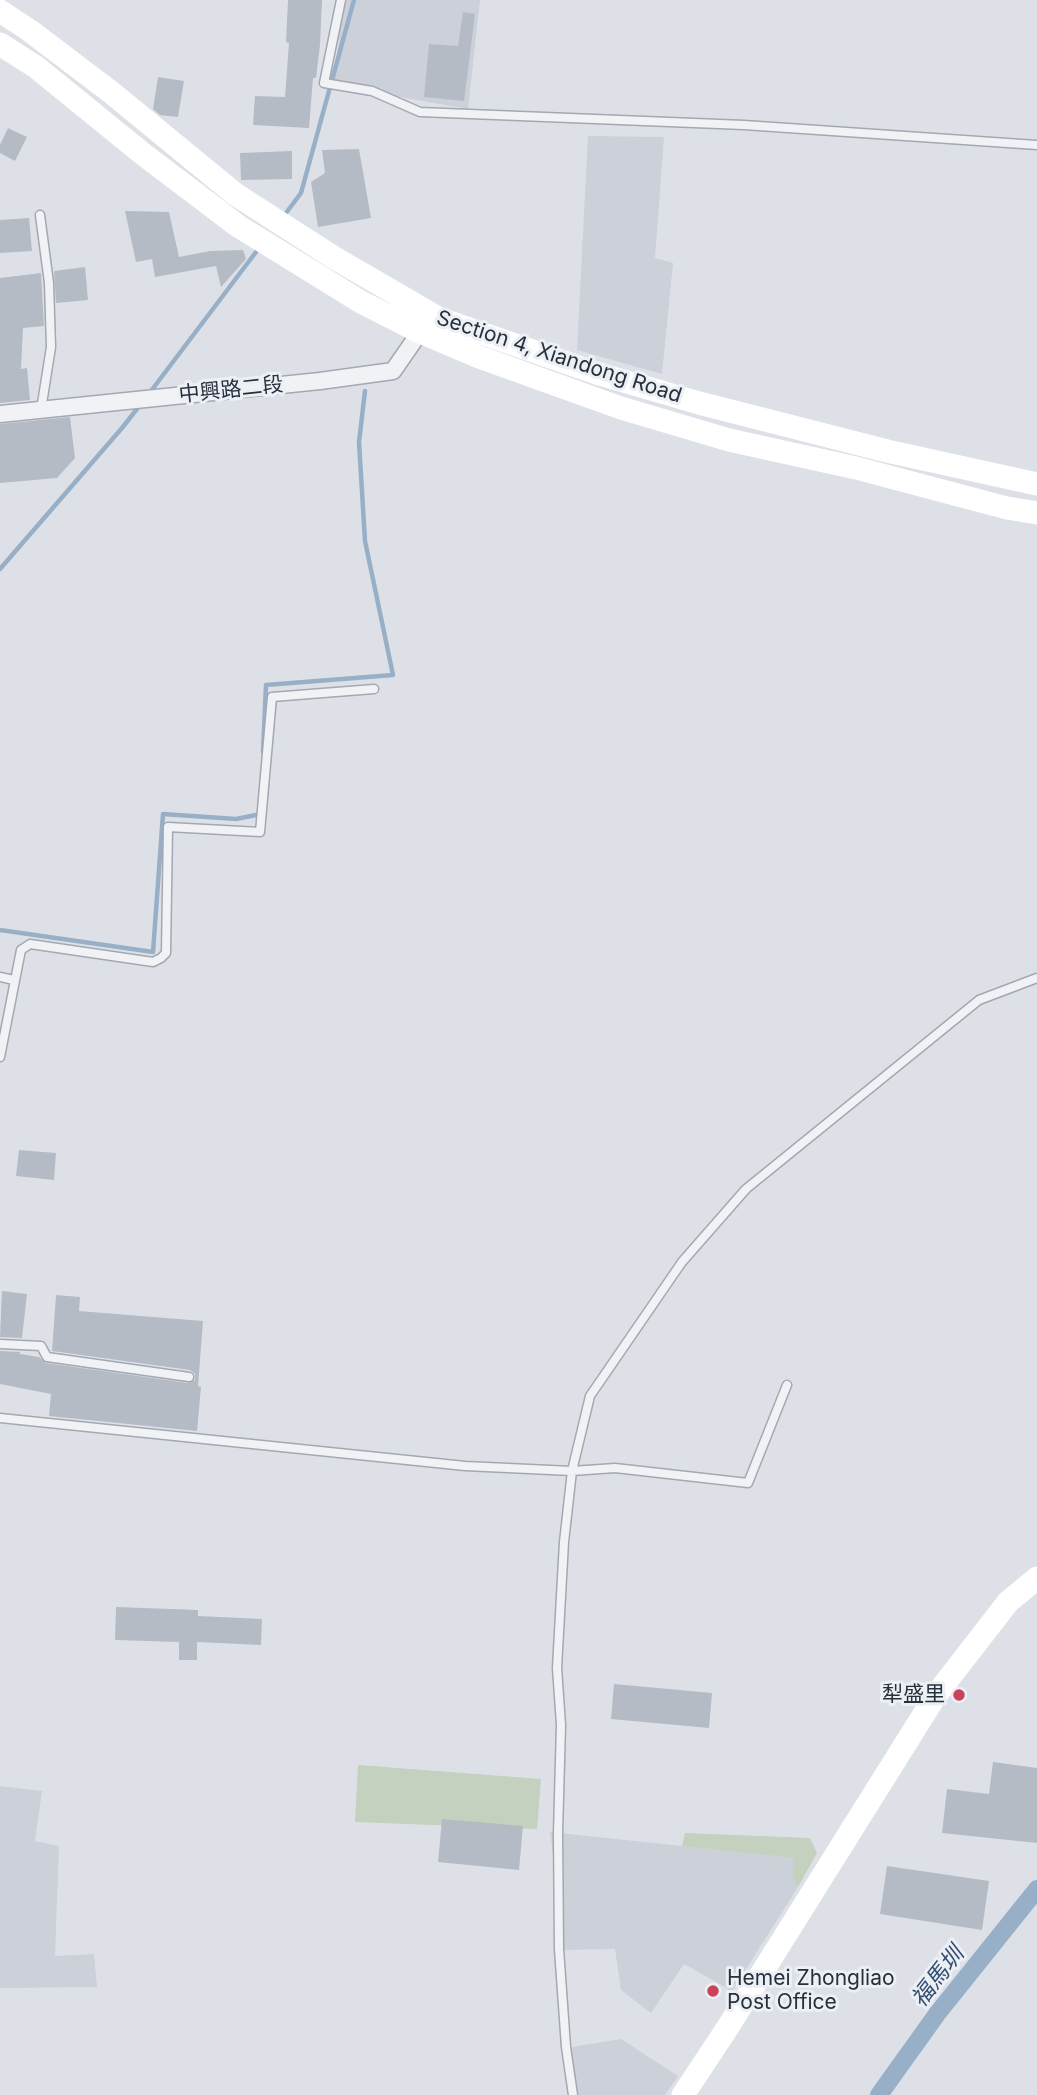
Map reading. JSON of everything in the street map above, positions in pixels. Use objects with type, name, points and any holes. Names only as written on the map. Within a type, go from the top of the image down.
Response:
[{"type":"main road","name":"Section 4, Xiandong Road","points":[[0,11],[112,93],[235,194],[421,322],[479,357],[621,408],[729,440],[1037,513]]},
{"type":"main road","name":"Section 4, Xiandong Road","points":[[0,44],[36,67],[143,154],[238,226],[361,302],[421,322],[491,338],[699,403],[887,451],[1037,484]]},
{"type":"main road","points":[[682,2095],[728,2027],[936,1695],[1008,1602],[1037,1578]]},
{"type":"street","name":"中興路二段","points":[[0,414],[393,371],[421,322]]},
{"type":"lane","points":[[341,0],[324,83],[372,91],[420,112],[744,125],[1037,145]]},
{"type":"lane","points":[[40,215],[49,283],[51,347],[41,410]]},
{"type":"lane","points":[[1007,508],[1037,520]]},
{"type":"lane","points":[[0,1056],[21,950],[30,944],[153,962],[162,958],[166,953],[168,827],[260,832],[272,697],[374,689]]},
{"type":"lane","points":[[0,977],[14,980]]},
{"type":"lane","points":[[573,2095],[566,2048],[559,1950],[561,1725],[557,1668],[564,1542],[572,1471],[590,1396],[682,1262],[746,1189],[979,1000],[1037,978]]},
{"type":"lane","points":[[0,1344],[41,1346],[47,1357],[189,1377]]},
{"type":"lane","points":[[0,1418],[465,1466],[572,1471],[615,1468],[748,1483],[787,1385]]},
{"type":"shaded area","points":[[343,0],[480,0],[468,109],[334,85]]},
{"type":"shaded area","points":[[588,136],[664,137],[655,258],[673,263],[662,374],[577,350]]},
{"type":"shaded area","points":[[0,1786],[42,1791],[35,1841],[59,1846],[55,1956],[94,1954],[97,1987],[0,1988]]},
{"type":"shaded area","points":[[550,1832],[795,1858],[793,1879],[798,1887],[732,1991],[684,1964],[651,2013],[621,1990],[615,1949],[559,1950]]},
{"type":"shaded area","points":[[621,2039],[678,2076],[665,2095],[572,2095],[565,2048]]},
{"type":"green space","points":[[358,1765],[541,1779],[537,1829],[355,1822]]},
{"type":"green space","points":[[685,1833],[810,1838],[817,1853],[798,1887],[793,1879],[794,1858],[682,1846]]},
{"type":"building","points":[[288,0],[322,0],[320,45],[316,78],[313,78],[309,128],[253,125],[255,96],[285,97],[289,43],[286,42]]},
{"type":"building","points":[[463,12],[475,14],[464,101],[424,97],[429,44],[458,46]]},
{"type":"building","points":[[158,77],[184,81],[178,117],[160,115],[153,109]]},
{"type":"building","points":[[8,128],[27,137],[15,161],[0,153],[0,145]]},
{"type":"building","points":[[359,149],[371,218],[318,227],[311,182],[325,173],[322,150]]},
{"type":"building","points":[[292,151],[292,179],[241,180],[240,153]]},
{"type":"building","points":[[125,211],[169,212],[179,257],[210,251],[243,250],[246,259],[221,287],[216,266],[155,277],[152,259],[136,262]]},
{"type":"building","points":[[29,218],[32,251],[0,253],[0,220]]},
{"type":"building","points":[[85,267],[88,300],[56,303],[54,271]]},
{"type":"building","points":[[41,273],[44,326],[23,328],[21,369],[27,368],[30,400],[0,403],[0,278]]},
{"type":"building","points":[[70,417],[75,458],[57,478],[0,483],[0,424]]},
{"type":"building","points":[[19,1150],[56,1153],[54,1180],[16,1176]]},
{"type":"building","points":[[2,1291],[27,1294],[22,1338],[0,1337]]},
{"type":"building","points":[[56,1295],[80,1297],[79,1311],[203,1321],[197,1431],[49,1416],[51,1394],[0,1384],[0,1351],[20,1352],[39,1357],[46,1363],[188,1383],[195,1380],[195,1374],[190,1370],[52,1351]]},
{"type":"building","points":[[116,1607],[198,1610],[198,1616],[262,1619],[261,1645],[197,1642],[197,1660],[179,1660],[179,1642],[115,1640]]},
{"type":"building","points":[[614,1684],[712,1693],[709,1728],[611,1719]]},
{"type":"building","points":[[993,1762],[1037,1768],[1037,1843],[942,1833],[947,1789],[989,1794]]},
{"type":"building","points":[[442,1819],[523,1826],[519,1870],[438,1862]]},
{"type":"building","points":[[887,1866],[989,1881],[982,1930],[880,1914]]},
{"type":"waterway","points":[[283,217],[301,193],[354,0]]},
{"type":"waterway","points":[[148,395],[259,248]]},
{"type":"waterway","points":[[263,752],[266,685],[393,675],[365,541],[359,442],[365,391]]},
{"type":"waterway","points":[[0,569],[140,405]]},
{"type":"waterway","points":[[0,930],[153,952],[163,814],[236,819],[261,814]]},
{"type":"waterway","name":"福馬圳","points":[[879,2095],[937,2014],[1037,1889]]},
{"type":"place","name":"犁盛里","points":[[959,1695]]},
{"type":"place","name":"Hemei Zhongliao Post Office","points":[[713,1991]]}]
